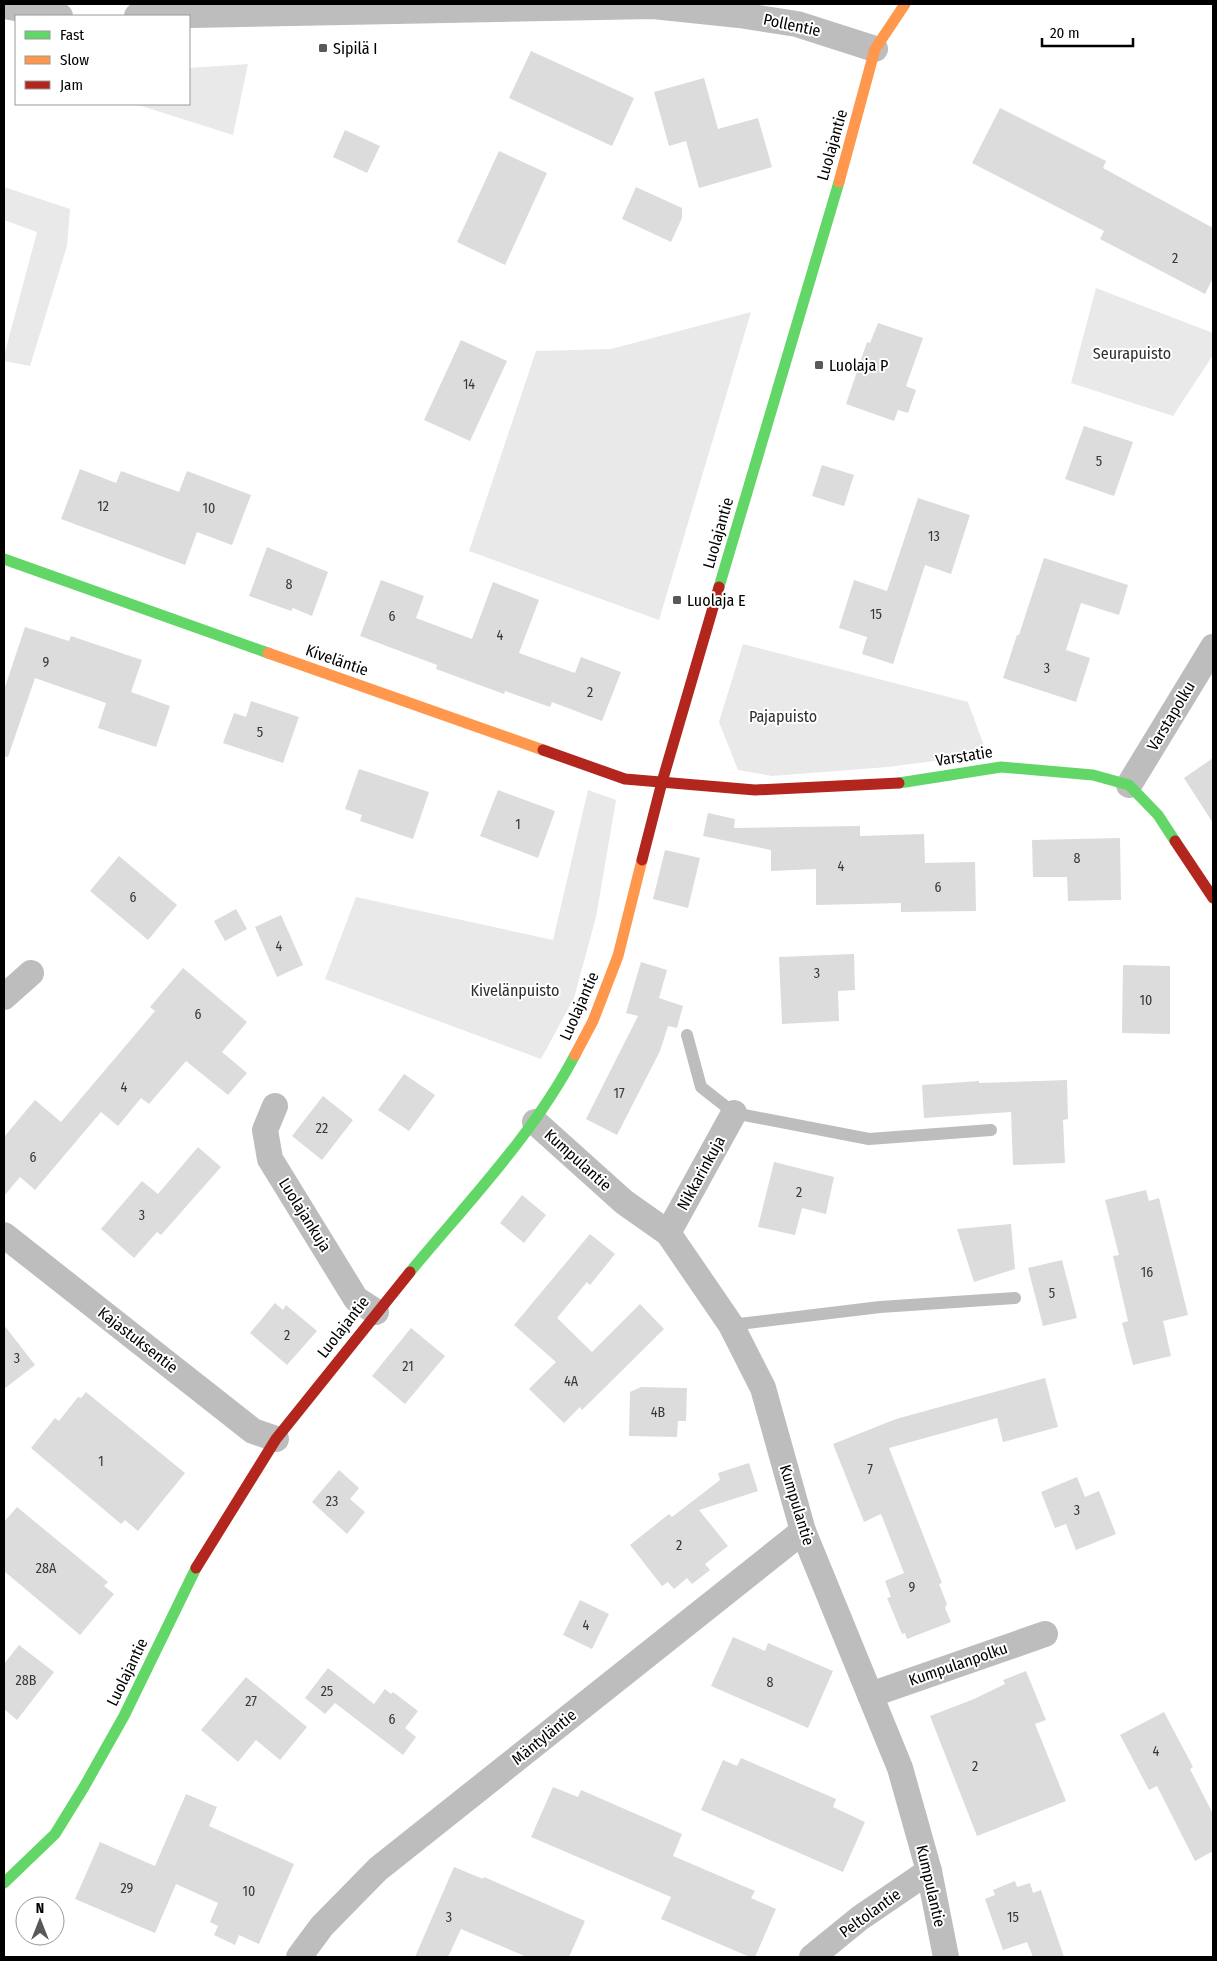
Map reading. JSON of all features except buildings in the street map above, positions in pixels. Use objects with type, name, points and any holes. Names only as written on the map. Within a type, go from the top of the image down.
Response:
[{"type":"main road","name":"Luolajantie","points":[[4,1883],[55,1834],[84,1787],[124,1716],[196,1569],[276,1439],[376,1312],[535,1122],[563,1078],[593,1021],[618,956],[662,782],[855,126],[875,48],[905,4]]},
{"type":"main road","name":"Kiveläntie","points":[[4,560],[625,779],[662,782]]},
{"type":"main road","name":"Varstatie","points":[[662,782],[755,790],[891,784],[1001,767],[1093,775],[1129,785]]},
{"type":"main road","points":[[1129,785],[1158,815],[1213,898]]},
{"type":"street","points":[[4,6],[54,15]]},
{"type":"street","name":"Pollentie","points":[[174,15],[512,6],[653,6],[739,14],[797,24],[825,31],[875,48]]},
{"type":"street","name":"Varstapolku","points":[[1129,785],[1213,647]]},
{"type":"street","points":[[4,997],[31,973]]},
{"type":"street","name":"Luolajankuja","points":[[275,1106],[265,1130],[270,1159],[356,1299],[376,1312]]},
{"type":"street","name":"Nikkarinkuja","points":[[668,1233],[734,1113]]},
{"type":"street","name":"Kumpulantie","points":[[535,1122],[624,1202],[668,1233],[731,1325],[763,1388],[803,1531],[900,1768],[929,1871],[946,1957]]},
{"type":"street","name":"Kajastuksentie","points":[[4,1235],[254,1431],[276,1439]]},
{"type":"street","name":"Mäntyläntie","points":[[299,1957],[322,1926],[378,1869],[803,1531]]},
{"type":"street","name":"Kumpulanpolku","points":[[870,1695],[1045,1634]]},
{"type":"street","name":"Peltolantie","points":[[812,1957],[860,1918],[929,1871]]},
{"type":"lane","points":[[688,1035],[701,1087],[734,1113],[869,1138],[991,1130]]},
{"type":"lane","points":[[731,1325],[880,1308],[1015,1298]]},
{"type":"green space","points":[[248,64],[233,135],[138,105],[190,105],[190,68]]},
{"type":"green space","points":[[4,187],[70,209],[67,246],[30,366],[4,361],[4,356],[37,232],[4,220]]},
{"type":"green space","name":"Seurapuisto","points":[[1096,288],[1213,333],[1213,355],[1173,416],[1071,383]]},
{"type":"green space","points":[[751,312],[659,620],[469,551],[536,351],[611,349]]},
{"type":"green space","name":"Pajapuisto","points":[[743,644],[968,702],[987,754],[888,767],[772,776],[738,770],[719,722]]},
{"type":"green space","name":"Kivelänpuisto","points":[[588,790],[616,800],[596,917],[574,998],[541,1059],[325,979],[356,897],[553,940]]},
{"type":"traffic: fast","points":[[719,587],[839,182]]},
{"type":"traffic: fast","points":[[4,559],[268,653]]},
{"type":"traffic: fast","points":[[899,783],[1001,767],[1093,775],[1129,785],[1158,815],[1175,841]]},
{"type":"traffic: fast","points":[[410,1272],[477,1194],[520,1140],[540,1113],[575,1055]]},
{"type":"traffic: fast","points":[[4,1883],[55,1834],[84,1787],[124,1716],[196,1568]]},
{"type":"traffic: slow","points":[[839,182],[875,49],[905,4]]},
{"type":"traffic: slow","points":[[268,653],[543,750]]},
{"type":"traffic: slow","points":[[575,1055],[593,1021],[618,956],[642,860]]},
{"type":"traffic: jam","points":[[642,860],[662,782],[719,587]]},
{"type":"traffic: jam","points":[[543,750],[625,779],[755,790],[899,783]]},
{"type":"traffic: jam","points":[[1175,841],[1213,898]]},
{"type":"traffic: jam","points":[[196,1568],[276,1439],[410,1272]]},
{"type":"place","name":"Sipilä I","points":[[323,48]]},
{"type":"place","name":"Luolaja P","points":[[819,365]]},
{"type":"place","name":"Luolaja E","points":[[677,600]]}]
